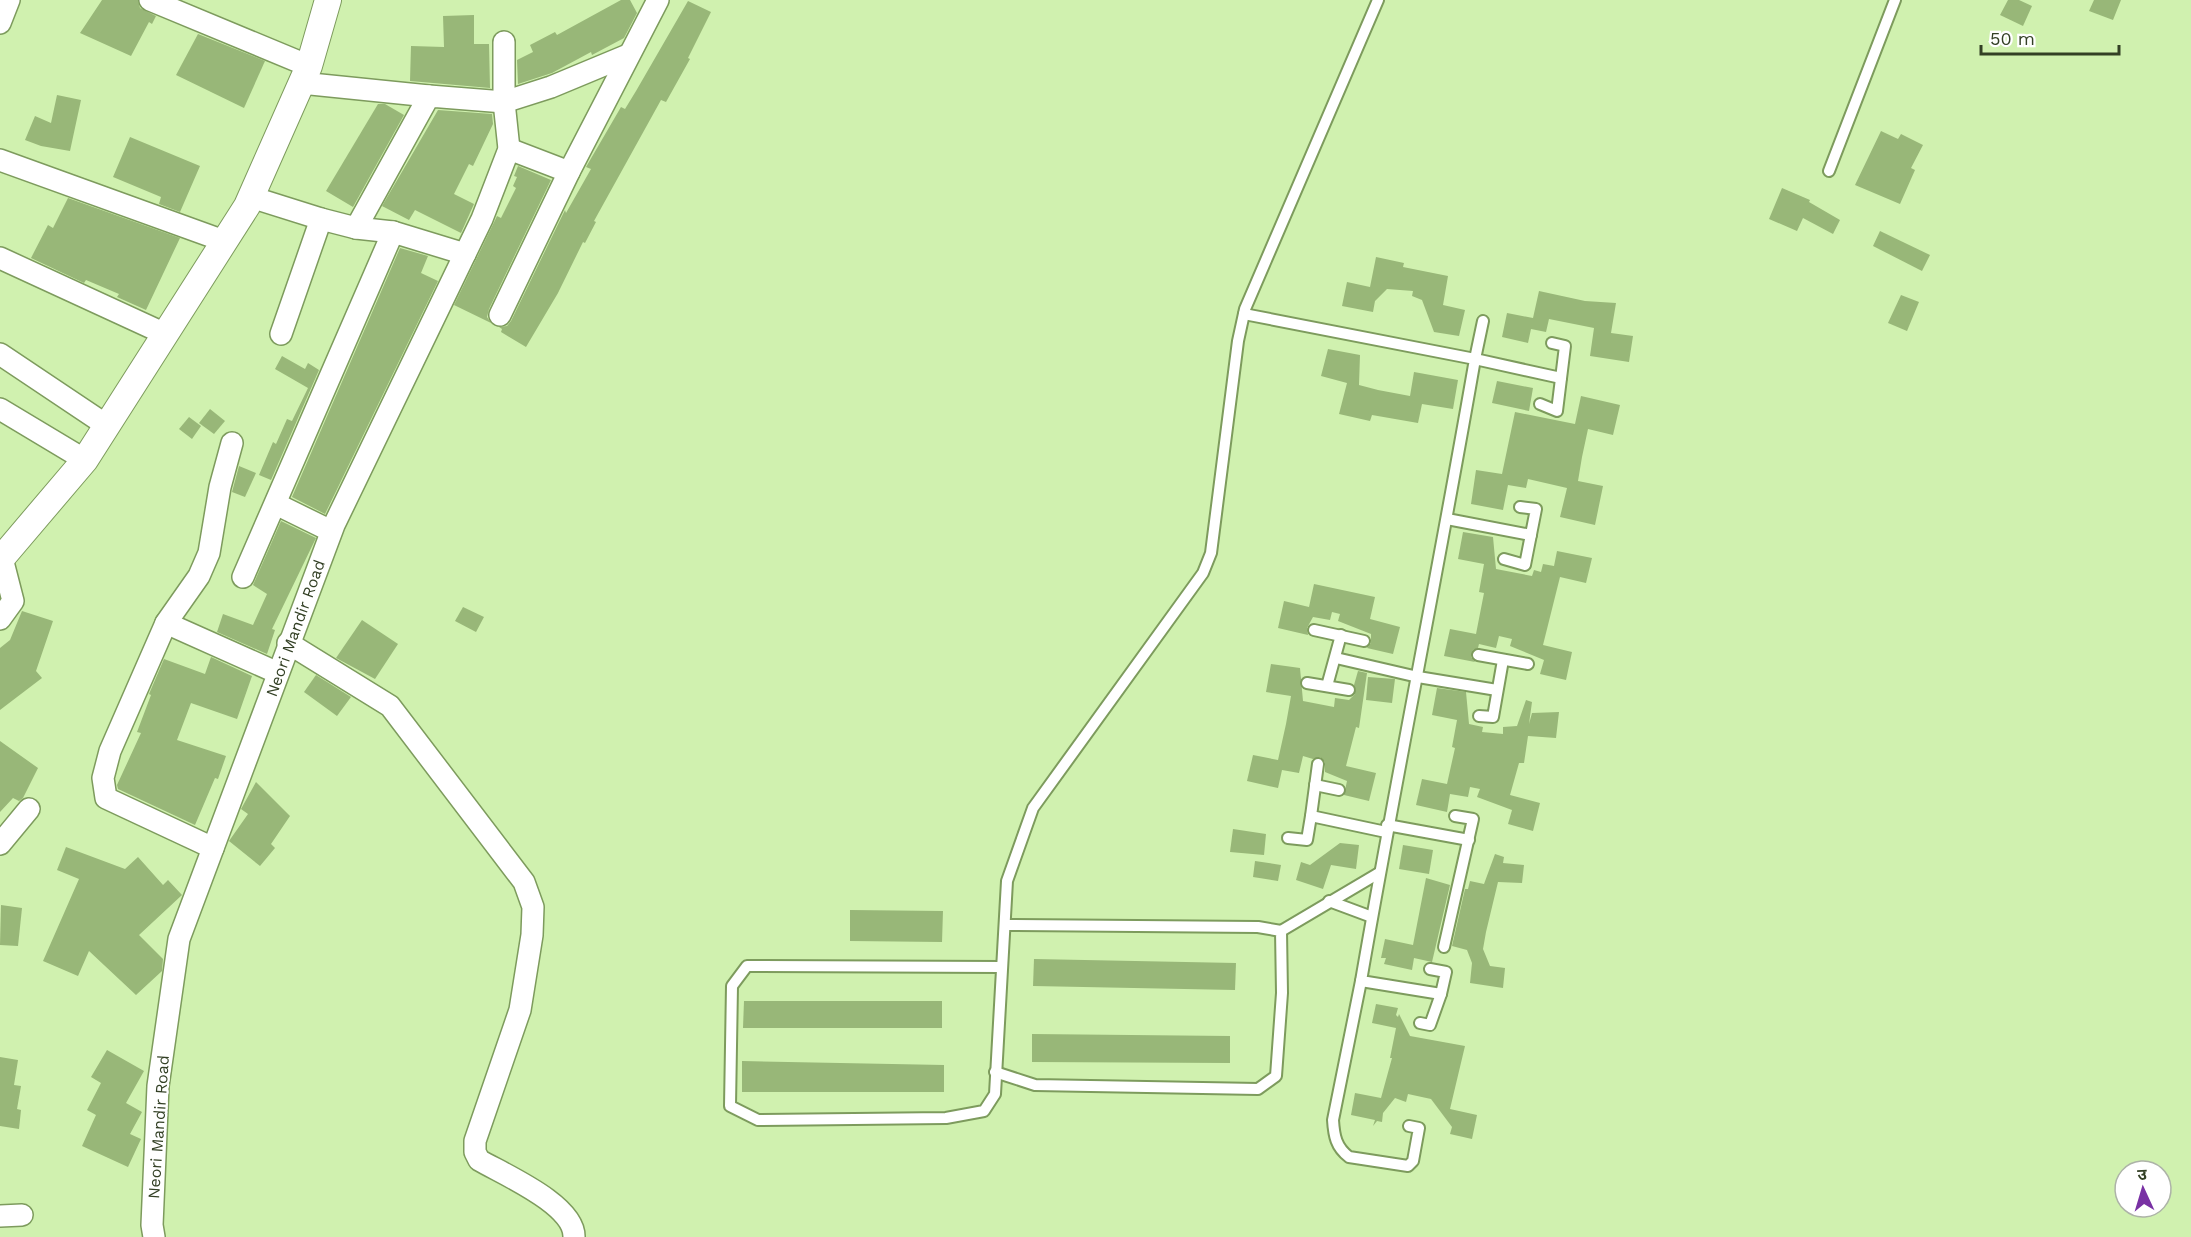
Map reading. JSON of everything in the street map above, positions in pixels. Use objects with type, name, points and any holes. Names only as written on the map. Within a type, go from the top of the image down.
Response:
[{"type":"street","points":[[0,23],[9,0]]},
{"type":"street","points":[[150,0],[305,75],[429,96],[504,102],[551,87],[628,55]]},
{"type":"street","points":[[0,619],[13,601],[3,551],[85,460],[163,333],[251,197],[305,75],[328,0]]},
{"type":"street","points":[[500,315],[569,172],[658,0]]},
{"type":"street","points":[[504,42],[504,102],[509,149],[569,172]]},
{"type":"street","points":[[356,228],[429,96]]},
{"type":"street","name":"Neori Mandir Road","points":[[154,1237],[152,1225],[158,1086],[179,939],[331,531],[482,219],[509,149]]},
{"type":"street","points":[[0,160],[224,241]]},
{"type":"street","points":[[251,197],[321,219],[356,228],[393,232],[465,254]]},
{"type":"street","points":[[281,334],[321,219]]},
{"type":"street","points":[[243,577],[393,232]]},
{"type":"street","points":[[0,258],[163,333]]},
{"type":"street","points":[[0,354],[106,426]]},
{"type":"street","points":[[0,410],[85,460]]},
{"type":"street","points":[[213,848],[106,798],[104,778],[110,751],[166,623],[199,576],[209,553],[220,487],[232,443]]},
{"type":"street","points":[[276,504],[331,531]]},
{"type":"street","points":[[166,623],[278,673]]},
{"type":"street","points":[[288,643],[368,690],[401,717],[528,891],[533,907],[532,935],[520,1010],[476,1141],[475,1152],[479,1160],[562,1209],[574,1226],[574,1237]]},
{"type":"street","points":[[0,844],[29,809]]},
{"type":"street","points":[[0,1215],[22,1215]]},
{"type":"lane","points":[[1001,967],[747,966],[732,987],[730,1106],[758,1120],[946,1118],[984,1111],[995,1094],[994,1072],[1007,881],[1033,808],[1203,573],[1211,553],[1238,341],[1244,314],[1378,0]]},
{"type":"lane","points":[[1829,171],[1896,0]]},
{"type":"lane","points":[[1244,314],[1561,378]]},
{"type":"lane","points":[[1409,1126],[1419,1128],[1413,1161],[1408,1166],[1349,1157],[1334,1138],[1333,1120],[1361,981],[1387,828],[1418,677],[1474,359],[1483,321]]},
{"type":"lane","points":[[1540,404],[1557,411],[1565,346],[1552,343]]},
{"type":"lane","points":[[1504,560],[1525,565],[1536,509],[1520,507]]},
{"type":"lane","points":[[1447,519],[1531,535]]},
{"type":"lane","points":[[1314,630],[1364,641]]},
{"type":"lane","points":[[1327,686],[1341,635]]},
{"type":"lane","points":[[1478,656],[1528,664]]},
{"type":"lane","points":[[1336,658],[1418,677],[1497,690]]},
{"type":"lane","points":[[1479,716],[1493,717],[1503,660]]},
{"type":"lane","points":[[1307,683],[1349,690]]},
{"type":"lane","points":[[1288,838],[1307,840],[1318,764]]},
{"type":"lane","points":[[1315,785],[1339,790]]},
{"type":"lane","points":[[1311,816],[1469,840]]},
{"type":"lane","points":[[1444,947],[1473,819],[1455,816]]},
{"type":"lane","points":[[1005,925],[1258,927],[1281,931],[1379,873]]},
{"type":"lane","points":[[1329,901],[1372,917]]},
{"type":"lane","points":[[994,1072],[1035,1085],[1258,1089],[1276,1076],[1282,993],[1281,931]]},
{"type":"lane","points":[[1420,1023],[1431,1025],[1446,972],[1430,969]]},
{"type":"lane","points":[[1361,981],[1441,994]]},
{"type":"building","points":[[102,0],[138,0],[140,8],[156,16],[152,24],[149,22],[131,56],[80,33]]},
{"type":"building","points":[[621,0],[630,0],[637,13],[624,38],[592,55],[591,52],[552,73],[518,84],[517,60],[533,52],[530,45],[555,32],[557,35]]},
{"type":"building","points":[[2008,0],[2019,0],[2032,6],[2023,26],[2000,15]]},
{"type":"building","points":[[2094,0],[2121,0],[2113,20],[2089,11]]},
{"type":"building","points":[[688,1],[711,12],[688,58],[690,59],[666,102],[661,100],[594,221],[596,222],[585,243],[583,242],[558,293],[526,347],[501,332],[502,329],[499,327],[507,326],[511,321],[565,210],[566,213],[591,169],[586,167],[621,107],[625,109]]},
{"type":"building","points":[[474,15],[474,44],[489,44],[490,88],[410,81],[411,46],[444,47],[443,16]]},
{"type":"building","points":[[198,34],[265,61],[244,108],[176,75]]},
{"type":"building","points":[[57,95],[81,100],[70,151],[41,146],[25,140],[35,116],[51,123]]},
{"type":"building","points":[[378,104],[385,104],[404,115],[353,207],[326,191]]},
{"type":"building","points":[[438,110],[492,114],[493,124],[473,166],[469,164],[454,194],[474,204],[461,233],[415,210],[409,220],[382,206]]},
{"type":"building","points":[[1881,131],[1898,139],[1901,134],[1923,145],[1911,168],[1915,170],[1900,204],[1855,185]]},
{"type":"building","points":[[130,137],[200,166],[180,212],[159,204],[161,197],[113,177]]},
{"type":"building","points":[[518,166],[551,180],[489,309],[487,317],[491,323],[454,305],[497,216],[501,218],[516,188],[513,186]]},
{"type":"building","points":[[1782,188],[1810,200],[1809,202],[1840,220],[1833,234],[1803,218],[1797,231],[1769,219]]},
{"type":"building","points":[[68,198],[180,238],[146,310],[117,297],[119,294],[86,280],[84,283],[31,258],[48,225],[53,228]]},
{"type":"building","points":[[1880,231],[1930,255],[1922,271],[1873,246]]},
{"type":"building","points":[[400,248],[428,256],[421,273],[438,281],[325,514],[292,497]]},
{"type":"building","points":[[1376,257],[1404,263],[1403,267],[1448,276],[1443,305],[1465,310],[1459,336],[1434,332],[1422,300],[1412,296],[1413,291],[1387,289],[1375,301],[1373,312],[1342,306],[1347,282],[1370,287]]},
{"type":"building","points":[[1539,291],[1585,301],[1616,303],[1611,333],[1633,336],[1629,362],[1590,356],[1594,328],[1549,319],[1546,332],[1531,329],[1528,343],[1502,337],[1507,313],[1533,318]]},
{"type":"building","points":[[1901,295],[1919,302],[1907,331],[1888,323]]},
{"type":"building","points":[[1328,349],[1360,355],[1359,385],[1378,390],[1410,396],[1414,372],[1458,380],[1453,409],[1422,404],[1418,423],[1372,415],[1370,421],[1339,414],[1347,383],[1321,376]]},
{"type":"building","points":[[282,356],[305,369],[308,363],[319,370],[271,480],[259,475],[273,442],[276,444],[287,419],[292,421],[308,388],[275,369]]},
{"type":"building","points":[[1497,381],[1533,388],[1529,411],[1492,403]]},
{"type":"building","points":[[1581,396],[1620,405],[1613,435],[1588,429],[1582,457],[1578,481],[1603,486],[1595,525],[1560,517],[1567,488],[1528,479],[1526,488],[1508,485],[1503,510],[1471,504],[1476,470],[1502,474],[1515,412],[1575,424]]},
{"type":"building","points":[[210,409],[225,421],[214,434],[199,423]]},
{"type":"building","points":[[189,417],[201,426],[192,439],[179,429]]},
{"type":"building","points":[[239,466],[256,473],[245,497],[232,492]]},
{"type":"building","points":[[281,521],[316,538],[272,629],[275,630],[267,654],[217,632],[223,614],[253,625],[267,594],[253,585]]},
{"type":"building","points":[[1463,532],[1493,537],[1496,569],[1532,576],[1534,570],[1541,572],[1543,564],[1554,566],[1557,551],[1592,558],[1586,583],[1560,577],[1543,645],[1572,652],[1566,680],[1540,674],[1544,660],[1510,646],[1512,639],[1499,636],[1496,648],[1479,644],[1478,648],[1473,650],[1471,657],[1475,662],[1444,656],[1450,629],[1476,634],[1484,593],[1479,592],[1484,564],[1458,559]]},
{"type":"building","points":[[1314,584],[1375,597],[1370,619],[1400,627],[1393,654],[1367,648],[1371,643],[1371,634],[1338,621],[1340,614],[1332,612],[1330,620],[1313,617],[1307,628],[1308,635],[1278,628],[1284,601],[1309,607]]},
{"type":"building","points":[[463,607],[484,617],[476,632],[455,621]]},
{"type":"building","points":[[22,611],[53,621],[36,671],[42,678],[0,710],[0,648],[10,640]]},
{"type":"building","points":[[362,620],[398,644],[375,679],[336,658]]},
{"type":"building","points":[[211,657],[252,676],[237,719],[191,703],[177,740],[226,756],[218,779],[215,778],[195,825],[118,789],[117,785],[141,733],[137,732],[151,695],[149,694],[164,659],[205,674]]},
{"type":"building","points":[[1271,664],[1300,668],[1303,701],[1334,707],[1335,698],[1349,700],[1355,694],[1354,685],[1358,671],[1367,673],[1359,728],[1356,727],[1346,766],[1376,773],[1369,801],[1344,795],[1347,781],[1325,772],[1325,762],[1320,757],[1313,759],[1303,756],[1299,773],[1282,770],[1278,788],[1247,781],[1253,755],[1278,760],[1286,724],[1291,696],[1266,692]]},
{"type":"building","points":[[316,675],[351,697],[337,716],[304,692]]},
{"type":"building","points":[[1368,677],[1395,679],[1392,703],[1366,700]]},
{"type":"building","points":[[1437,688],[1466,692],[1469,724],[1483,727],[1482,732],[1503,734],[1503,727],[1517,726],[1526,700],[1532,702],[1529,724],[1532,713],[1559,712],[1556,738],[1528,736],[1524,763],[1519,763],[1510,795],[1540,803],[1533,831],[1508,824],[1512,810],[1477,797],[1480,789],[1470,787],[1468,797],[1450,794],[1447,812],[1416,805],[1422,779],[1447,784],[1455,748],[1452,747],[1457,720],[1432,715]]},
{"type":"building","points":[[0,741],[38,768],[23,798],[19,801],[13,798],[0,812]]},
{"type":"building","points":[[256,782],[290,816],[271,844],[275,848],[260,866],[229,841],[248,814],[241,809]]},
{"type":"building","points":[[1233,829],[1266,834],[1264,855],[1230,852]]},
{"type":"building","points":[[1340,843],[1359,845],[1356,869],[1331,865],[1323,889],[1296,880],[1301,862],[1310,865]]},
{"type":"building","points":[[1403,845],[1433,850],[1429,874],[1399,869]]},
{"type":"building","points":[[66,847],[125,869],[138,857],[163,885],[168,880],[182,895],[139,935],[163,959],[162,971],[136,995],[89,951],[78,976],[43,961],[79,879],[57,870]]},
{"type":"building","points":[[1495,854],[1504,857],[1503,863],[1524,865],[1522,883],[1498,882],[1483,949],[1490,966],[1505,968],[1503,988],[1470,983],[1472,963],[1467,950],[1452,946],[1465,889],[1468,889],[1470,881],[1484,884]]},
{"type":"building","points":[[1255,861],[1281,865],[1278,881],[1253,877]]},
{"type":"building","points":[[1426,878],[1450,885],[1432,962],[1414,958],[1412,970],[1384,964],[1386,958],[1381,958],[1385,939],[1413,945]]},
{"type":"building","points":[[1,905],[22,908],[18,946],[0,945]]},
{"type":"building","points":[[850,910],[943,911],[942,942],[850,941]]},
{"type":"building","points":[[1034,959],[1236,963],[1235,990],[1033,986]]},
{"type":"building","points":[[744,1001],[942,1001],[942,1028],[743,1028]]},
{"type":"building","points":[[1376,1004],[1398,1008],[1396,1015],[1398,1017],[1399,1014],[1410,1036],[1465,1046],[1450,1109],[1477,1115],[1472,1139],[1450,1134],[1452,1127],[1431,1099],[1408,1094],[1406,1102],[1395,1098],[1383,1113],[1382,1122],[1377,1121],[1373,1126],[1375,1120],[1351,1115],[1355,1093],[1381,1098],[1392,1058],[1390,1058],[1396,1028],[1372,1023]]},
{"type":"building","points":[[1032,1034],[1230,1036],[1230,1063],[1032,1062]]},
{"type":"building","points":[[107,1050],[144,1071],[126,1103],[142,1112],[130,1134],[141,1139],[128,1167],[82,1146],[96,1115],[87,1110],[101,1083],[91,1077]]},
{"type":"building","points":[[0,1057],[18,1060],[14,1085],[21,1086],[17,1109],[21,1110],[19,1129],[0,1126]]},
{"type":"building","points":[[742,1061],[944,1065],[944,1092],[742,1092]]}]
